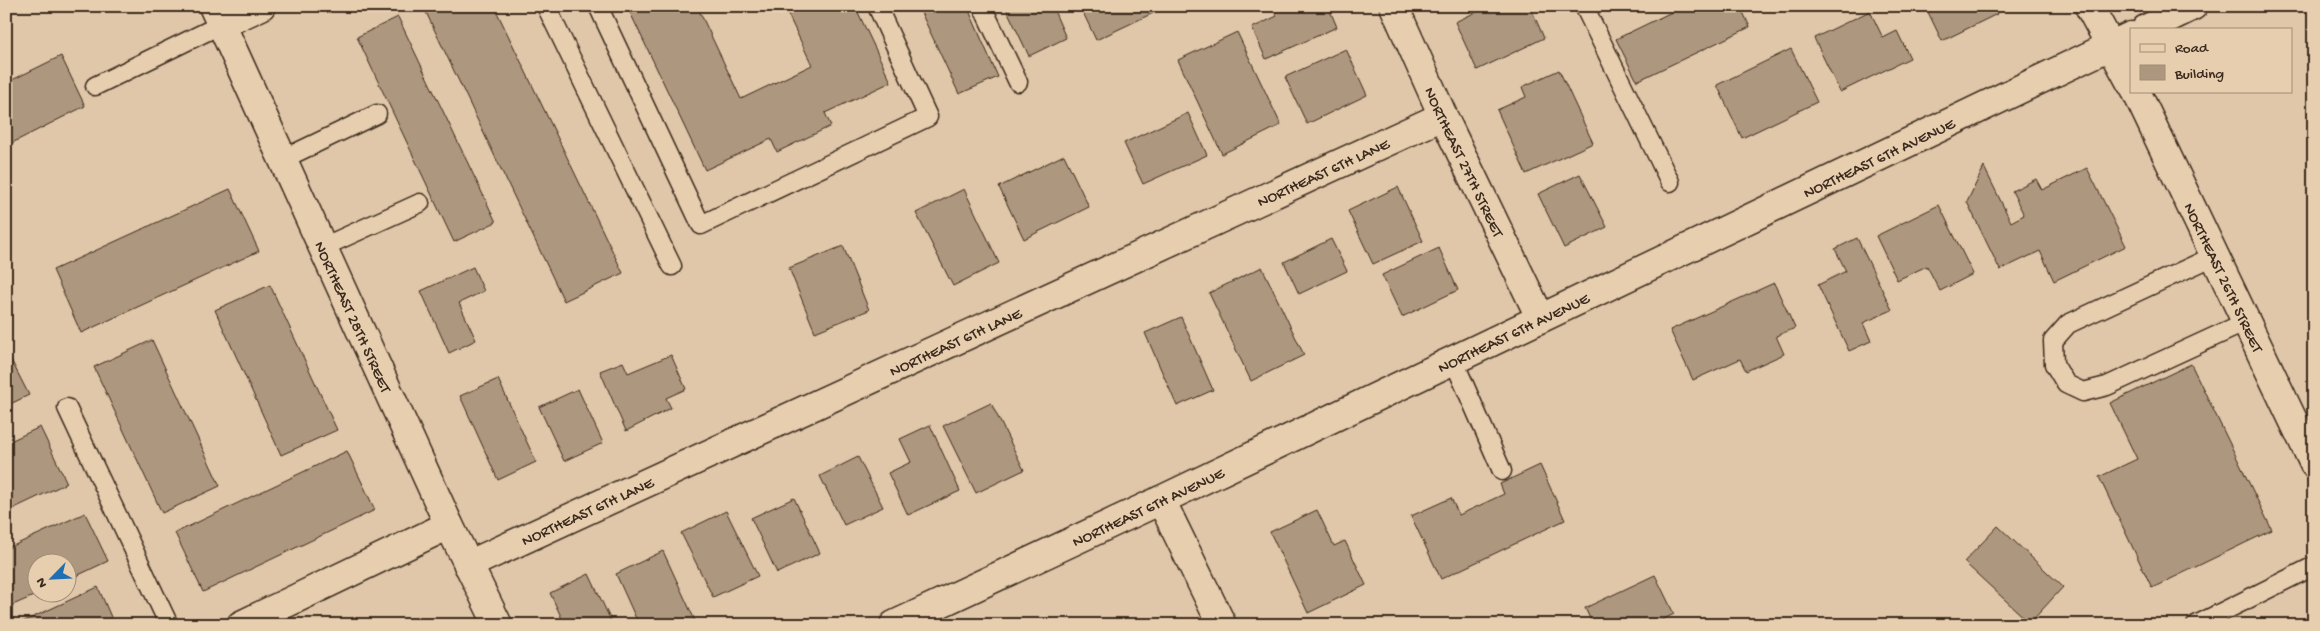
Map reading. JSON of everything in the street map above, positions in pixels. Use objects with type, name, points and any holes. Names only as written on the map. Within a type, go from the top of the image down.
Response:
[{"type":"street","points":[[218,15],[261,6]]},
{"type":"street","name":"NORTHEAST 27TH STREET","points":[[1394,6],[1443,116],[1540,317]]},
{"type":"street","points":[[2089,6],[2121,41],[2130,79]]},
{"type":"street","points":[[2148,28],[2192,6]]},
{"type":"street","name":"NORTHEAST 28TH STREET","points":[[218,15],[449,525],[498,625]]},
{"type":"street","name":"NORTHEAST 6TH AVENUE","points":[[894,625],[1161,500],[1540,317],[2121,41]]},
{"type":"street","name":"NORTHEAST 26TH STREET","points":[[2136,92],[2314,464]]},
{"type":"street","name":"NORTHEAST 6TH LANE","points":[[468,565],[1443,116]]},
{"type":"street","points":[[1161,500],[1222,625]]},
{"type":"street","points":[[241,625],[449,525]]},
{"type":"lane","points":[[546,6],[672,266]]},
{"type":"lane","points":[[598,6],[700,225],[928,117],[877,6]]},
{"type":"lane","points":[[982,6],[1018,82]]},
{"type":"lane","points":[[1584,6],[1670,182]]},
{"type":"lane","points":[[95,86],[218,15]]},
{"type":"lane","points":[[283,159],[377,114]]},
{"type":"lane","points":[[323,246],[420,203]]},
{"type":"lane","points":[[2214,256],[2068,324],[2053,341],[2054,364],[2066,384],[2083,392],[2108,386],[2246,322]]},
{"type":"lane","points":[[1453,359],[1502,471]]},
{"type":"lane","points":[[67,408],[169,625]]},
{"type":"lane","points":[[2196,625],[2314,566]]},
{"type":"building","points":[[423,6],[494,6],[623,273],[564,301]]},
{"type":"building","points":[[627,6],[697,6],[741,99],[812,65],[784,6],[855,6],[891,82],[825,113],[831,126],[777,152],[771,139],[705,170]]},
{"type":"building","points":[[918,6],[967,6],[998,77],[959,94]]},
{"type":"building","points":[[1005,6],[1052,6],[1066,38],[1029,56]]},
{"type":"building","points":[[1080,6],[1168,6],[1096,40]]},
{"type":"building","points":[[1272,6],[1328,6],[1337,27],[1266,59],[1252,28],[1277,16]]},
{"type":"building","points":[[1489,6],[1530,6],[1544,38],[1477,70],[1455,22]]},
{"type":"building","points":[[1684,6],[1740,6],[1750,27],[1637,81],[1616,39]]},
{"type":"building","points":[[1935,6],[1994,6],[1997,14],[1942,41],[1927,10]]},
{"type":"building","points":[[1870,11],[1883,38],[1897,31],[1910,58],[1840,92],[1814,38]]},
{"type":"building","points":[[398,17],[496,222],[454,242],[357,37]]},
{"type":"building","points":[[1237,32],[1281,125],[1222,154],[1178,60]]},
{"type":"building","points":[[1346,49],[1367,95],[1307,124],[1285,77]]},
{"type":"building","points":[[1791,49],[1817,102],[1742,138],[1717,85]]},
{"type":"building","points":[[61,56],[85,106],[6,146],[6,83]]},
{"type":"building","points":[[1559,70],[1593,143],[1526,174],[1497,110],[1526,97],[1522,87]]},
{"type":"building","points":[[1188,113],[1207,155],[1143,184],[1124,143]]},
{"type":"building","points":[[1064,155],[1089,207],[1024,239],[999,187]]},
{"type":"building","points":[[1984,167],[2011,222],[2024,215],[2012,191],[2036,179],[2042,190],[2087,168],[2126,246],[2054,281],[2040,251],[2000,270],[1967,202]]},
{"type":"building","points":[[1580,174],[1607,227],[1564,248],[1538,194]]},
{"type":"building","points":[[1398,187],[1423,241],[1373,264],[1348,211]]},
{"type":"building","points":[[230,189],[259,251],[81,333],[53,270]]},
{"type":"building","points":[[964,189],[999,263],[953,286],[916,213]]},
{"type":"building","points":[[1939,205],[1973,274],[1940,291],[1927,266],[1897,280],[1876,236]]},
{"type":"building","points":[[1857,238],[1892,310],[1863,323],[1871,341],[1849,351],[1818,285],[1846,271],[1835,249]]},
{"type":"building","points":[[1331,239],[1347,271],[1299,294],[1284,262]]},
{"type":"building","points":[[843,246],[869,310],[815,332],[789,268]]},
{"type":"building","points":[[1439,248],[1458,290],[1402,317],[1382,275]]},
{"type":"building","points":[[473,267],[484,291],[459,303],[476,340],[449,353],[421,291]]},
{"type":"building","points":[[1262,267],[1304,355],[1251,381],[1209,293]]},
{"type":"building","points":[[1774,283],[1795,328],[1776,336],[1784,354],[1746,371],[1740,359],[1693,380],[1670,330]]},
{"type":"building","points":[[270,285],[337,430],[281,455],[215,310]]},
{"type":"building","points":[[1181,317],[1213,390],[1177,406],[1145,333]]},
{"type":"building","points":[[152,340],[220,486],[162,513],[94,367]]},
{"type":"building","points":[[6,350],[29,395],[6,406]]},
{"type":"building","points":[[671,355],[686,389],[666,398],[671,408],[626,431],[600,371],[623,362],[628,373]]},
{"type":"building","points":[[2191,364],[2272,530],[2152,588],[2099,477],[2137,459],[2110,403]]},
{"type":"building","points":[[498,379],[536,462],[498,480],[460,396]]},
{"type":"building","points":[[578,389],[603,443],[564,461],[539,407]]},
{"type":"building","points":[[991,403],[1024,470],[976,493],[943,426]]},
{"type":"building","points":[[930,425],[960,491],[908,515],[888,473],[911,462],[900,439]]},
{"type":"building","points":[[40,427],[67,483],[6,512],[6,443]]},
{"type":"building","points":[[347,451],[375,510],[203,592],[175,533]]},
{"type":"building","points":[[858,457],[883,507],[844,525],[820,476]]},
{"type":"building","points":[[1540,465],[1565,520],[1441,579],[1411,516],[1451,498],[1459,515],[1504,494],[1500,484]]},
{"type":"building","points":[[794,498],[820,553],[777,573],[751,518]]},
{"type":"building","points":[[1317,510],[1334,546],[1345,541],[1366,585],[1308,613],[1270,532]]},
{"type":"building","points":[[726,511],[758,576],[713,597],[681,533]]},
{"type":"building","points":[[85,513],[108,561],[78,575],[78,554],[28,554],[28,598],[6,608],[6,549]]},
{"type":"building","points":[[1998,526],[2063,587],[2030,623],[1964,562]]},
{"type":"building","points":[[663,551],[697,625],[639,625],[616,574]]},
{"type":"building","points":[[589,574],[613,625],[565,625],[550,593]]},
{"type":"building","points":[[1655,575],[1674,614],[1652,625],[1593,625],[1585,608]]},
{"type":"building","points":[[98,587],[114,624],[16,625],[61,604],[78,604],[78,596]]}]
